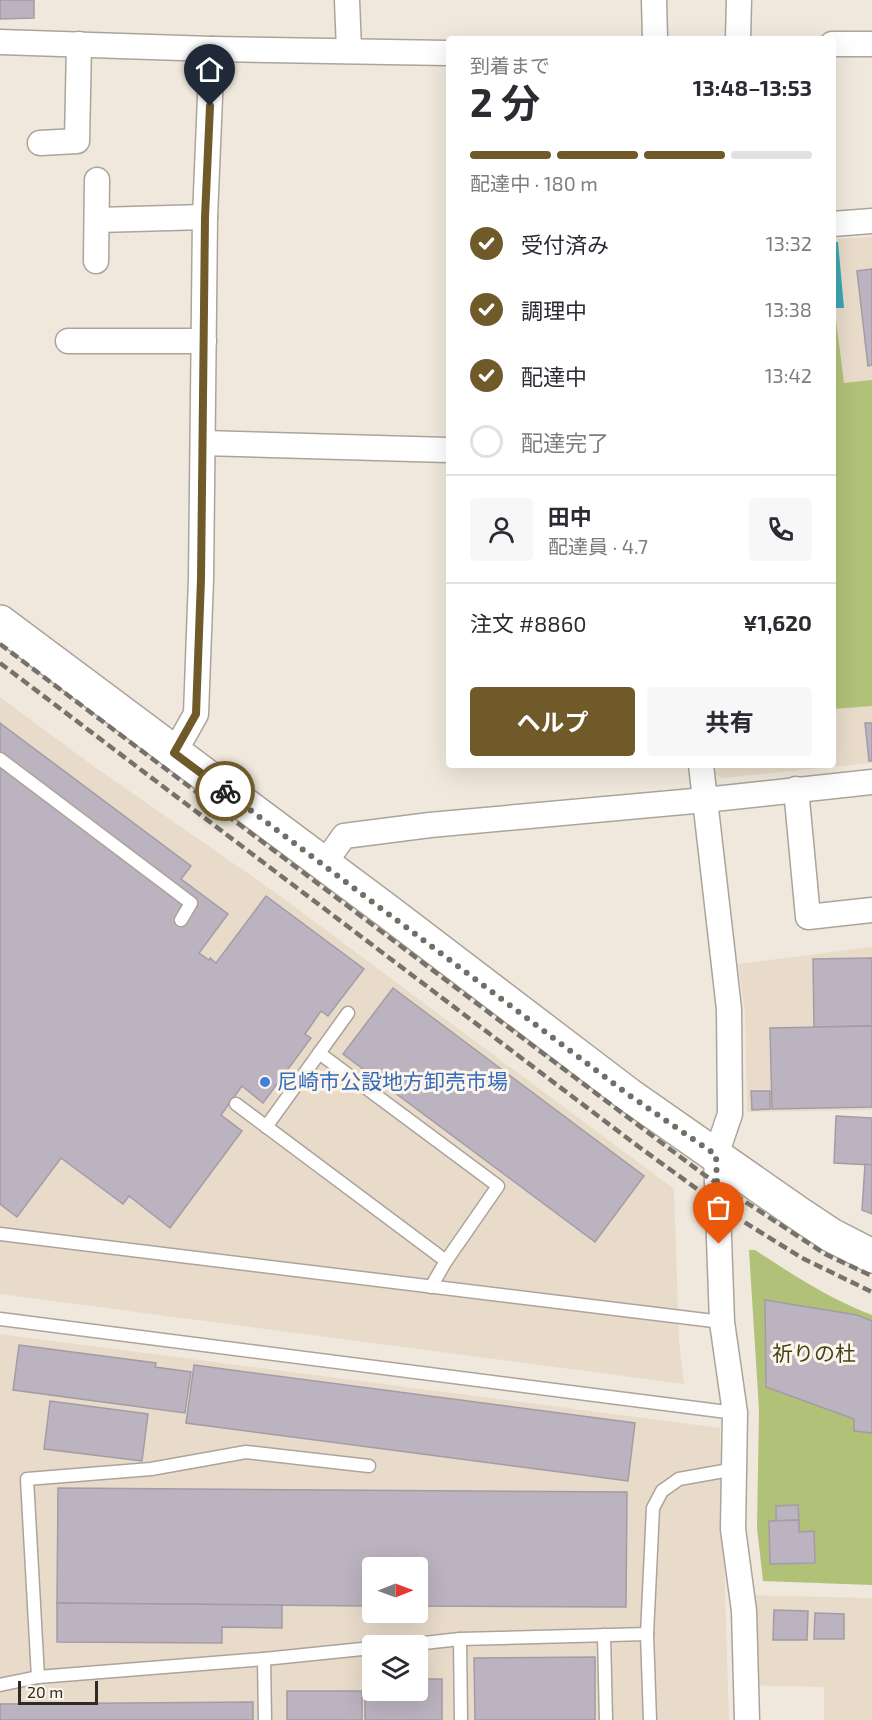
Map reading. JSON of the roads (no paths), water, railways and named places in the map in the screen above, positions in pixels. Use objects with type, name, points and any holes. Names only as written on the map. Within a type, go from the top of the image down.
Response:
[{"type":"street","points":[[347,0],[349,50]]},
{"type":"street","points":[[654,0],[655,36]]},
{"type":"street","points":[[738,36],[739,0]]},
{"type":"street","points":[[0,42],[446,53]]},
{"type":"street","points":[[40,143],[77,141],[79,44]]},
{"type":"street","points":[[836,44],[872,44]]},
{"type":"street","points":[[174,753],[196,714],[201,579],[205,217],[212,49]]},
{"type":"street","points":[[96,261],[97,180]]},
{"type":"street","points":[[98,220],[205,217]]},
{"type":"street","points":[[836,224],[872,221]]},
{"type":"street","points":[[68,341],[204,341]]},
{"type":"street","points":[[203,443],[446,450]]},
{"type":"street","points":[[0,622],[629,1095],[831,1235],[872,1256]]},
{"type":"street","points":[[701,768],[729,1009],[730,1114],[716,1155],[722,1322],[735,1413],[733,1529],[744,1611],[747,1720]]},
{"type":"street","points":[[324,864],[345,836],[430,825],[872,782]]},
{"type":"street","points":[[796,789],[808,917],[872,910]]},
{"type":"lane","points":[[0,759],[191,903],[181,920]]},
{"type":"lane","points":[[266,1127],[348,1013]]},
{"type":"lane","points":[[320,1053],[498,1186],[446,1261],[432,1287]]},
{"type":"lane","points":[[236,1104],[446,1261]]},
{"type":"lane","points":[[0,1234],[722,1322]]},
{"type":"lane","points":[[0,1319],[735,1413]]},
{"type":"lane","points":[[38,1677],[27,1479],[152,1469],[246,1452],[369,1466]]},
{"type":"lane","points":[[650,1720],[647,1634],[652,1508],[662,1491],[679,1479],[735,1469]]},
{"type":"lane","points":[[428,1643],[460,1639],[647,1634]]},
{"type":"lane","points":[[604,1635],[606,1720]]},
{"type":"lane","points":[[460,1639],[461,1720]]},
{"type":"lane","points":[[0,1684],[38,1677],[362,1649]]},
{"type":"lane","points":[[264,1659],[265,1720]]},
{"type":"water","points":[[836,242],[838,242],[844,308],[836,308]]},
{"type":"railway","points":[[0,644],[703,1174],[825,1254],[872,1276]]},
{"type":"railway","points":[[0,663],[639,1147],[733,1215],[802,1258],[872,1292]]},
{"type":"place","name":"尼崎市公設地方卸売市場","points":[[265,1082]]},
{"type":"park label","name":"祈りの杜","points":[[814,1354]]}]
